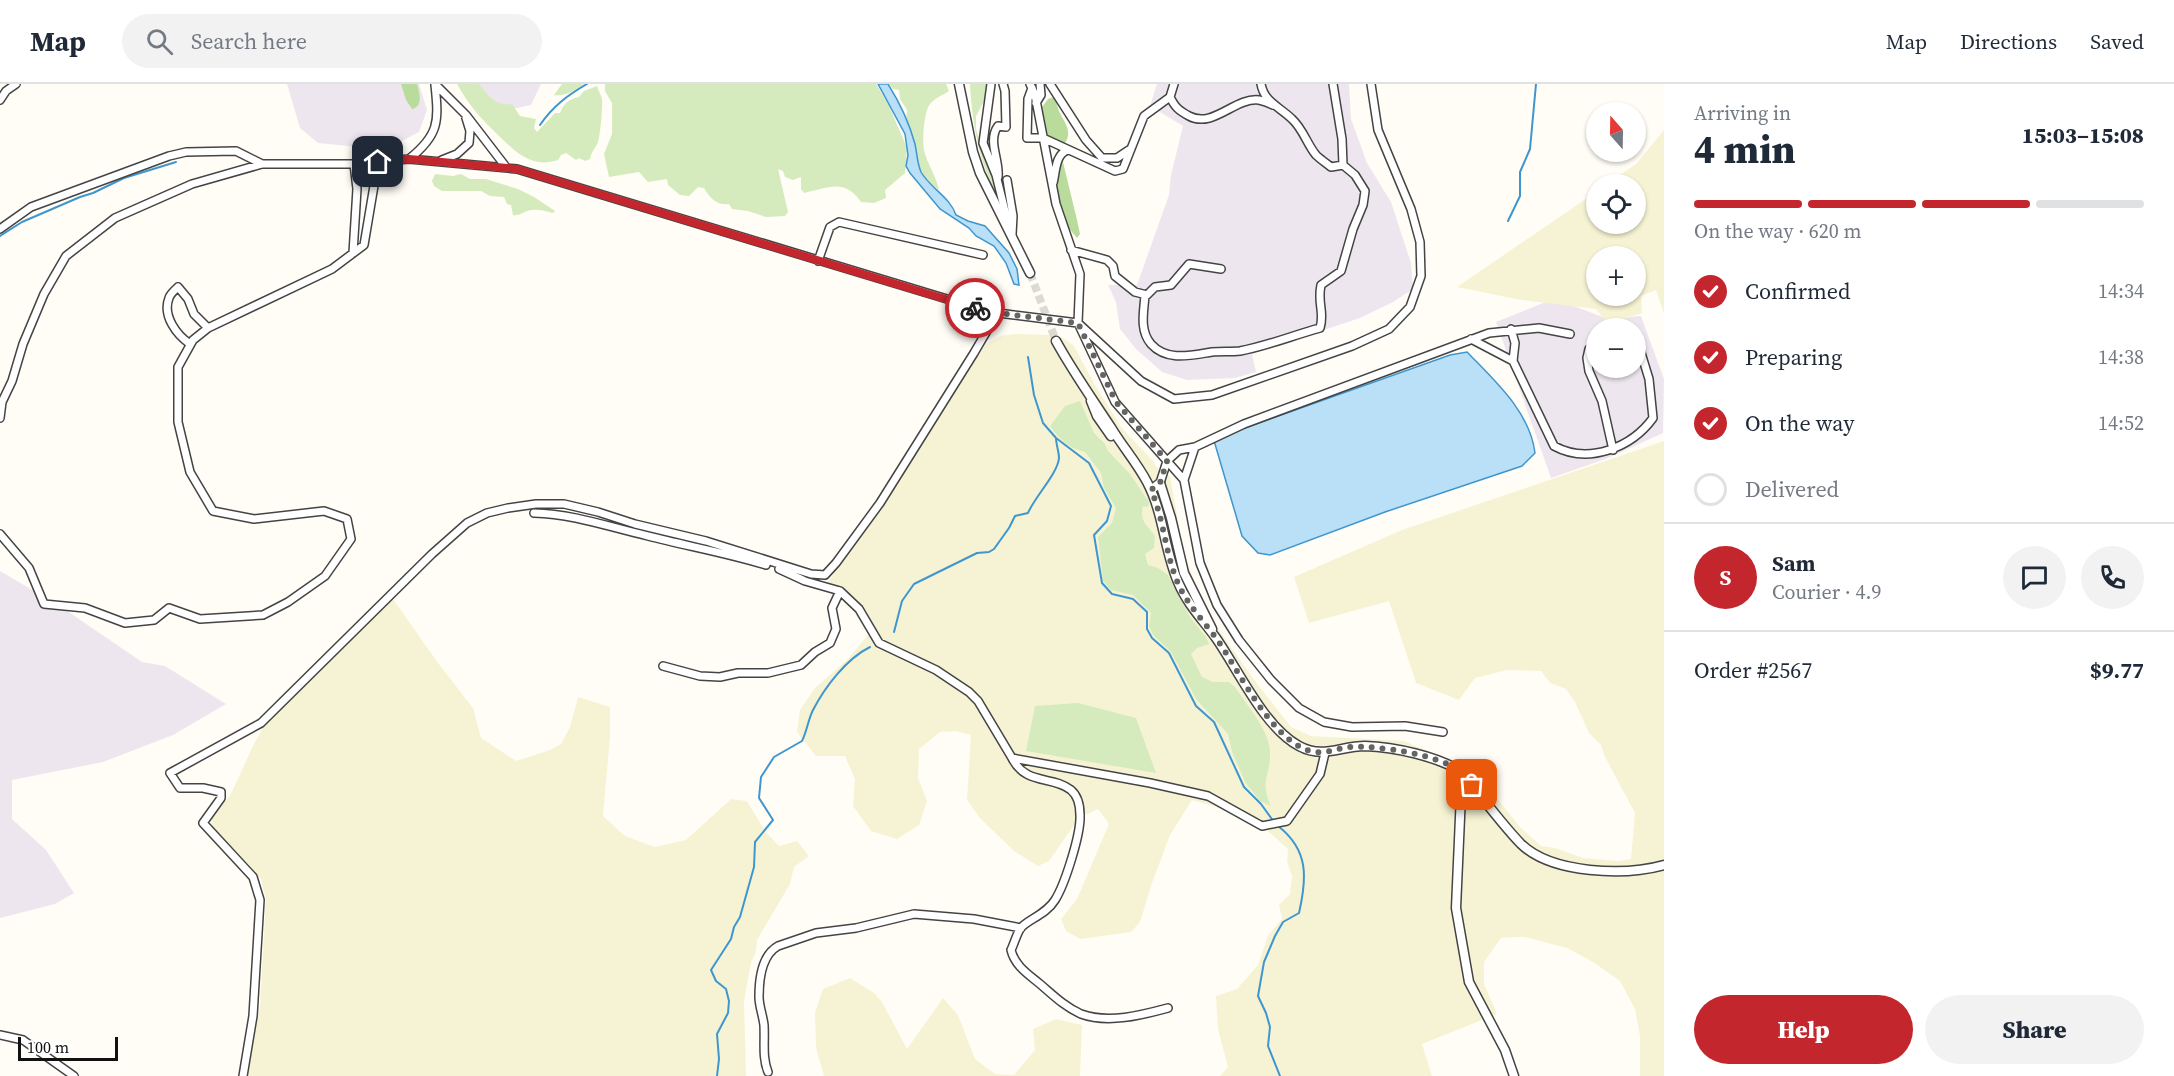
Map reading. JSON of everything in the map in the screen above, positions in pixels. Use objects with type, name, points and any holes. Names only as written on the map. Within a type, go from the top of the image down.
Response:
[{"type":"street","points":[[0,100],[6,91],[16,84]]},
{"type":"street","points":[[435,84],[466,115],[506,166]]},
{"type":"street","points":[[409,159],[426,146],[433,135],[438,108],[435,84]]},
{"type":"street","points":[[959,84],[976,162],[1030,273]]},
{"type":"street","points":[[991,84],[983,143],[997,183],[1011,237]]},
{"type":"street","points":[[997,183],[999,167],[993,140],[994,130],[998,126],[1006,127],[1003,84]]},
{"type":"street","points":[[1032,103],[1041,96],[1040,84]]},
{"type":"street","points":[[1050,84],[1086,140],[1102,158],[1117,158],[1129,150]]},
{"type":"street","points":[[1031,86],[1032,103],[1028,117],[1028,138],[1043,138],[1115,171],[1123,169],[1144,116],[1170,97],[1174,84]]},
{"type":"street","points":[[1261,84],[1262,92],[1273,105]]},
{"type":"street","points":[[1332,84],[1342,139],[1342,165]]},
{"type":"street","points":[[0,418],[2,402],[44,294],[66,256],[115,218],[192,184],[262,164],[354,164],[409,159],[506,166],[990,312],[1078,323],[1140,381],[1174,399],[1212,395],[1352,346],[1389,329],[1410,307],[1421,276],[1420,242],[1411,209],[1378,130],[1371,84]]},
{"type":"street","points":[[1145,295],[1143,320],[1145,332],[1151,344],[1160,351],[1174,356],[1240,351],[1320,328],[1323,318],[1318,299],[1321,285],[1341,271],[1353,229],[1363,205],[1365,191],[1355,175],[1342,165],[1331,167],[1316,155],[1292,118],[1273,105],[1259,100],[1247,102],[1208,118],[1194,118],[1175,109],[1170,97]]},
{"type":"street","points":[[1032,103],[1043,138],[1056,204],[1080,274],[1078,323],[1116,402],[1184,480]]},
{"type":"street","points":[[440,162],[457,154],[469,143],[470,131],[466,115]]},
{"type":"street","points":[[1028,117],[1038,117]]},
{"type":"street","points":[[1052,185],[1059,156],[1068,150]]},
{"type":"street","points":[[0,229],[32,207],[168,156],[186,152],[236,151],[262,164]]},
{"type":"street","points":[[0,534],[29,568],[44,604],[85,608],[125,623],[154,621],[169,608],[200,619],[263,615],[288,602],[326,576],[351,539],[347,519],[324,511],[254,519],[213,511],[190,472],[177,422],[178,367],[193,340],[208,328],[332,269],[364,245],[378,162]]},
{"type":"street","points":[[354,164],[357,189],[354,253]]},
{"type":"street","points":[[1007,180],[1013,216],[1011,237]]},
{"type":"street","points":[[818,261],[830,227],[839,222],[983,255]]},
{"type":"street","points":[[1071,250],[1107,260],[1113,266],[1114,276],[1135,292],[1145,295],[1155,287],[1171,285],[1189,264],[1221,269]]},
{"type":"street","points":[[190,344],[180,337],[167,311],[169,297],[178,287],[188,299],[194,314],[208,328]]},
{"type":"street","points":[[243,1076],[253,1016],[260,900],[253,878],[203,823],[221,798],[221,792],[203,788],[180,788],[170,773],[261,723],[432,554],[467,523],[487,513],[508,507],[564,504],[706,541],[811,574],[825,575],[880,502],[975,353],[988,329],[990,312]]},
{"type":"street","points":[[1151,490],[1160,483],[1167,461],[1179,450],[1195,447],[1244,424],[1471,339],[1511,329],[1539,328],[1570,334]]},
{"type":"street","points":[[1511,329],[1515,344],[1513,361],[1554,446],[1564,451],[1582,453],[1613,450],[1645,429],[1653,418],[1646,363]]},
{"type":"street","points":[[1471,339],[1513,361]]},
{"type":"street","points":[[1056,341],[1089,395],[1138,466],[1151,490],[1161,516],[1178,584],[1198,616],[1214,635]]},
{"type":"street","points":[[1593,378],[1602,401],[1613,450]]},
{"type":"street","points":[[1195,447],[1184,480],[1200,563],[1217,605],[1239,640],[1271,680],[1299,708],[1324,722],[1352,727],[1405,726],[1443,732]]},
{"type":"street","points":[[1160,483],[1184,573],[1214,635],[1235,669],[1285,736],[1310,751],[1325,753],[1348,747],[1367,746],[1452,765],[1462,772],[1522,844],[1538,856],[1577,869],[1618,872],[1664,865]]},
{"type":"street","points":[[534,513],[574,516],[646,536],[727,554],[783,570],[805,581],[840,591],[860,609],[879,643],[936,670],[969,692],[978,701],[1018,768],[1069,789],[1077,797],[1080,815],[1075,846],[1056,898],[1047,911],[1021,928],[1011,950],[1014,962],[1063,1004],[1083,1014],[1103,1018],[1137,1017],[1168,1008]]},
{"type":"street","points":[[663,666],[700,676],[720,677],[738,673],[768,673],[801,665],[815,652],[830,643],[836,630],[832,608],[840,591]]},
{"type":"street","points":[[1012,758],[1208,796],[1263,826],[1287,821],[1320,774],[1325,753]]},
{"type":"street","points":[[1462,772],[1456,908],[1470,982],[1505,1050],[1514,1076]]},
{"type":"street","points":[[768,1072],[764,1062],[764,1026],[759,996],[765,959],[772,949],[816,933],[856,928],[914,915],[974,918],[1021,928]]},
{"type":"street","points":[[0,1035],[23,1040],[74,1076]]},
{"type":"shaded area","points":[[287,84],[419,84],[427,110],[419,132],[400,142],[359,147],[318,143],[300,128]]},
{"type":"shaded area","points":[[470,84],[541,84],[531,105],[503,111]]},
{"type":"shaded area","points":[[1157,84],[1349,84],[1351,119],[1367,163],[1391,202],[1411,263],[1413,289],[1393,302],[1360,318],[1252,354],[1256,372],[1235,378],[1187,380],[1162,372],[1136,349],[1120,329],[1116,302],[1108,285],[1137,285],[1169,195],[1171,175],[1183,126],[1150,106]]},
{"type":"shaded area","points":[[1664,130],[1664,313],[1656,290],[1646,294],[1646,246],[1586,246],[1586,306],[1642,306],[1642,313],[1627,318],[1603,318],[1596,309],[1521,300],[1457,287],[1586,199],[1586,234],[1646,234],[1646,174],[1622,174],[1638,162],[1646,162],[1646,152]]},
{"type":"shaded area","points":[[1548,301],[1571,305],[1605,318],[1586,318],[1586,378],[1646,378],[1646,330],[1664,379],[1663,433],[1608,458],[1551,478],[1496,322]]},
{"type":"shaded area","points":[[1641,316],[1642,318],[1619,318]]},
{"type":"shaded area","points":[[1051,335],[1065,339],[1074,346],[1121,427],[1154,462],[1160,473],[1170,476],[1184,554],[1196,587],[1218,629],[1291,727],[1311,736],[1404,741],[1467,767],[1496,797],[1520,827],[1541,846],[1555,848],[1583,858],[1618,861],[1631,859],[1635,813],[1601,745],[1589,733],[1575,702],[1566,689],[1550,683],[1541,671],[1507,670],[1475,678],[1459,700],[1416,683],[1389,601],[1309,623],[1294,577],[1402,530],[1664,441],[1664,1076],[1640,1076],[1640,1036],[1635,1009],[1620,981],[1593,962],[1567,948],[1517,937],[1501,938],[1484,962],[1484,984],[1497,1014],[1422,1044],[1432,1076],[1220,1076],[1228,1067],[1218,1029],[1216,996],[1237,989],[1258,965],[1268,936],[1282,919],[1279,905],[1290,894],[1292,876],[1287,861],[1288,849],[1268,831],[1217,807],[1192,800],[1170,835],[1140,922],[1131,932],[1080,939],[1066,931],[1061,919],[1077,899],[1109,824],[1098,809],[1079,818],[1049,861],[1038,866],[1014,851],[980,818],[967,800],[971,735],[956,731],[940,732],[919,749],[918,778],[927,801],[919,825],[897,839],[871,831],[853,806],[855,779],[845,756],[816,756],[797,732],[800,710],[815,688],[848,659],[868,635],[853,610],[828,582],[886,500],[985,345],[1000,336]]},
{"type":"shaded area","points":[[0,571],[60,606],[142,662],[165,666],[226,704],[173,735],[103,762],[12,780],[12,819],[46,850],[74,893],[55,904],[0,918]]},
{"type":"shaded area","points":[[393,599],[473,708],[481,738],[516,761],[561,744],[570,727],[578,697],[610,707],[610,737],[603,816],[625,836],[655,847],[686,840],[731,799],[747,801],[765,831],[779,846],[797,841],[809,856],[794,867],[790,884],[757,940],[744,1001],[746,1076],[248,1076],[260,1006],[266,900],[261,879],[214,834],[211,817],[230,796],[265,724],[299,687]]},
{"type":"shaded area","points":[[850,978],[874,993],[882,1002],[907,1049],[943,998],[958,1015],[975,1059],[995,1074],[1014,1075],[1035,1050],[1033,1029],[1056,1019],[1082,1025],[1080,1076],[824,1076],[816,1048],[815,1012],[823,989]]},
{"type":"green space","points":[[401,84],[417,84],[420,99],[418,106],[412,109],[406,100]]},
{"type":"green space","points":[[457,84],[479,84],[497,102],[512,104],[520,116],[536,119],[534,128],[537,132],[555,113],[560,113],[567,102],[597,86],[602,99],[601,121],[598,142],[590,159],[576,160],[566,153],[558,160],[548,162],[524,157],[486,123],[470,105]]},
{"type":"green space","points":[[562,84],[584,84],[566,94],[554,95]]},
{"type":"green space","points":[[605,84],[876,84],[889,106],[907,148],[905,173],[885,190],[886,198],[874,203],[861,202],[842,187],[829,187],[804,193],[801,189],[801,177],[793,180],[785,177],[783,171],[778,169],[788,212],[785,216],[766,217],[732,209],[729,204],[717,202],[704,188],[698,187],[689,196],[680,195],[668,185],[667,179],[648,182],[639,172],[609,177],[604,154],[612,134],[612,103],[605,91]]},
{"type":"green space","points":[[889,84],[946,84],[949,91],[934,100],[928,108],[923,133],[925,155],[939,190],[927,181],[919,167],[915,146],[906,122],[907,110],[900,99],[899,90],[893,89]]},
{"type":"green space","points":[[970,84],[988,84],[983,103],[976,116],[976,129],[995,190],[997,190],[997,197],[985,170],[978,142],[973,113]]},
{"type":"green space","points":[[1054,97],[1068,131],[1065,143],[1059,143],[1048,137],[1042,107],[1048,99]]},
{"type":"green space","points":[[1062,158],[1080,234],[1077,238],[1063,221],[1054,187]]},
{"type":"green space","points":[[435,174],[453,176],[461,174],[470,179],[486,179],[518,189],[555,211],[553,213],[534,210],[513,215],[511,205],[507,204],[504,197],[490,196],[481,191],[442,191],[434,186],[432,181]]},
{"type":"green space","points":[[1080,401],[1094,433],[1130,474],[1149,502],[1148,507],[1143,506],[1142,511],[1144,522],[1155,536],[1154,548],[1145,554],[1148,565],[1168,575],[1190,617],[1206,637],[1209,644],[1197,648],[1191,654],[1202,677],[1213,682],[1229,682],[1235,687],[1266,735],[1270,760],[1266,790],[1271,806],[1260,801],[1245,782],[1232,752],[1228,734],[1196,699],[1171,652],[1153,635],[1149,626],[1151,613],[1133,595],[1111,590],[1103,581],[1098,537],[1112,523],[1116,508],[1104,488],[1101,473],[1085,452],[1065,443],[1050,426],[1065,406]]},
{"type":"green space","points":[[1078,703],[1136,718],[1156,773],[1026,751],[1035,706]]},
{"type":"water","points":[[878,84],[888,84],[907,120],[920,169],[925,178],[949,203],[956,215],[985,226],[1009,253],[1017,269],[1019,285],[1014,284],[1006,263],[994,246],[976,236],[969,228],[940,209],[910,173],[906,166],[908,155],[905,134]]},
{"type":"water","points":[[1467,352],[1510,398],[1526,424],[1535,453],[1522,466],[1385,512],[1270,555],[1258,553],[1242,536],[1215,444],[1211,440],[1450,355]]},
{"type":"waterway","points":[[540,125],[561,102],[587,84]]},
{"type":"waterway","points":[[1508,221],[1520,196],[1520,172],[1530,149],[1536,84]]},
{"type":"waterway","points":[[0,236],[22,222],[124,178],[176,162]]},
{"type":"waterway","points":[[1028,357],[1034,395],[1043,423],[1056,438],[1089,463],[1111,506],[1107,521],[1094,535],[1102,583],[1112,594],[1133,599],[1147,612],[1147,629],[1152,638],[1169,653],[1196,706],[1214,722],[1244,787],[1261,804],[1274,822]]},
{"type":"waterway","points":[[894,632],[902,601],[914,584],[977,553],[994,549],[1015,516],[1028,513],[1058,464],[1056,438]]},
{"type":"waterway","points":[[717,1076],[719,1059],[717,1034],[728,1013],[729,1001],[726,989],[716,981],[711,970],[731,939],[740,917],[754,867],[755,842],[773,820],[759,798],[761,777],[774,757],[802,741],[813,710],[830,683],[845,666],[870,647]]},
{"type":"waterway","points":[[1278,826],[1295,845],[1303,865],[1304,876],[1299,913],[1283,922],[1275,936],[1264,962],[1258,996],[1270,1027],[1268,1046],[1280,1076]]},
{"type":"tunnel","points":[[1030,273],[1056,341]]},
{"type":"way so far","points":[[975,308],[1078,323],[1116,402],[1167,461],[1160,483],[1151,490],[1161,516],[1178,584],[1270,719],[1285,736],[1310,751],[1325,753],[1348,747],[1367,746],[1428,758],[1452,765],[1462,772],[1472,785]]},
{"type":"route","points":[[378,162],[409,159],[506,166],[975,308]]}]
